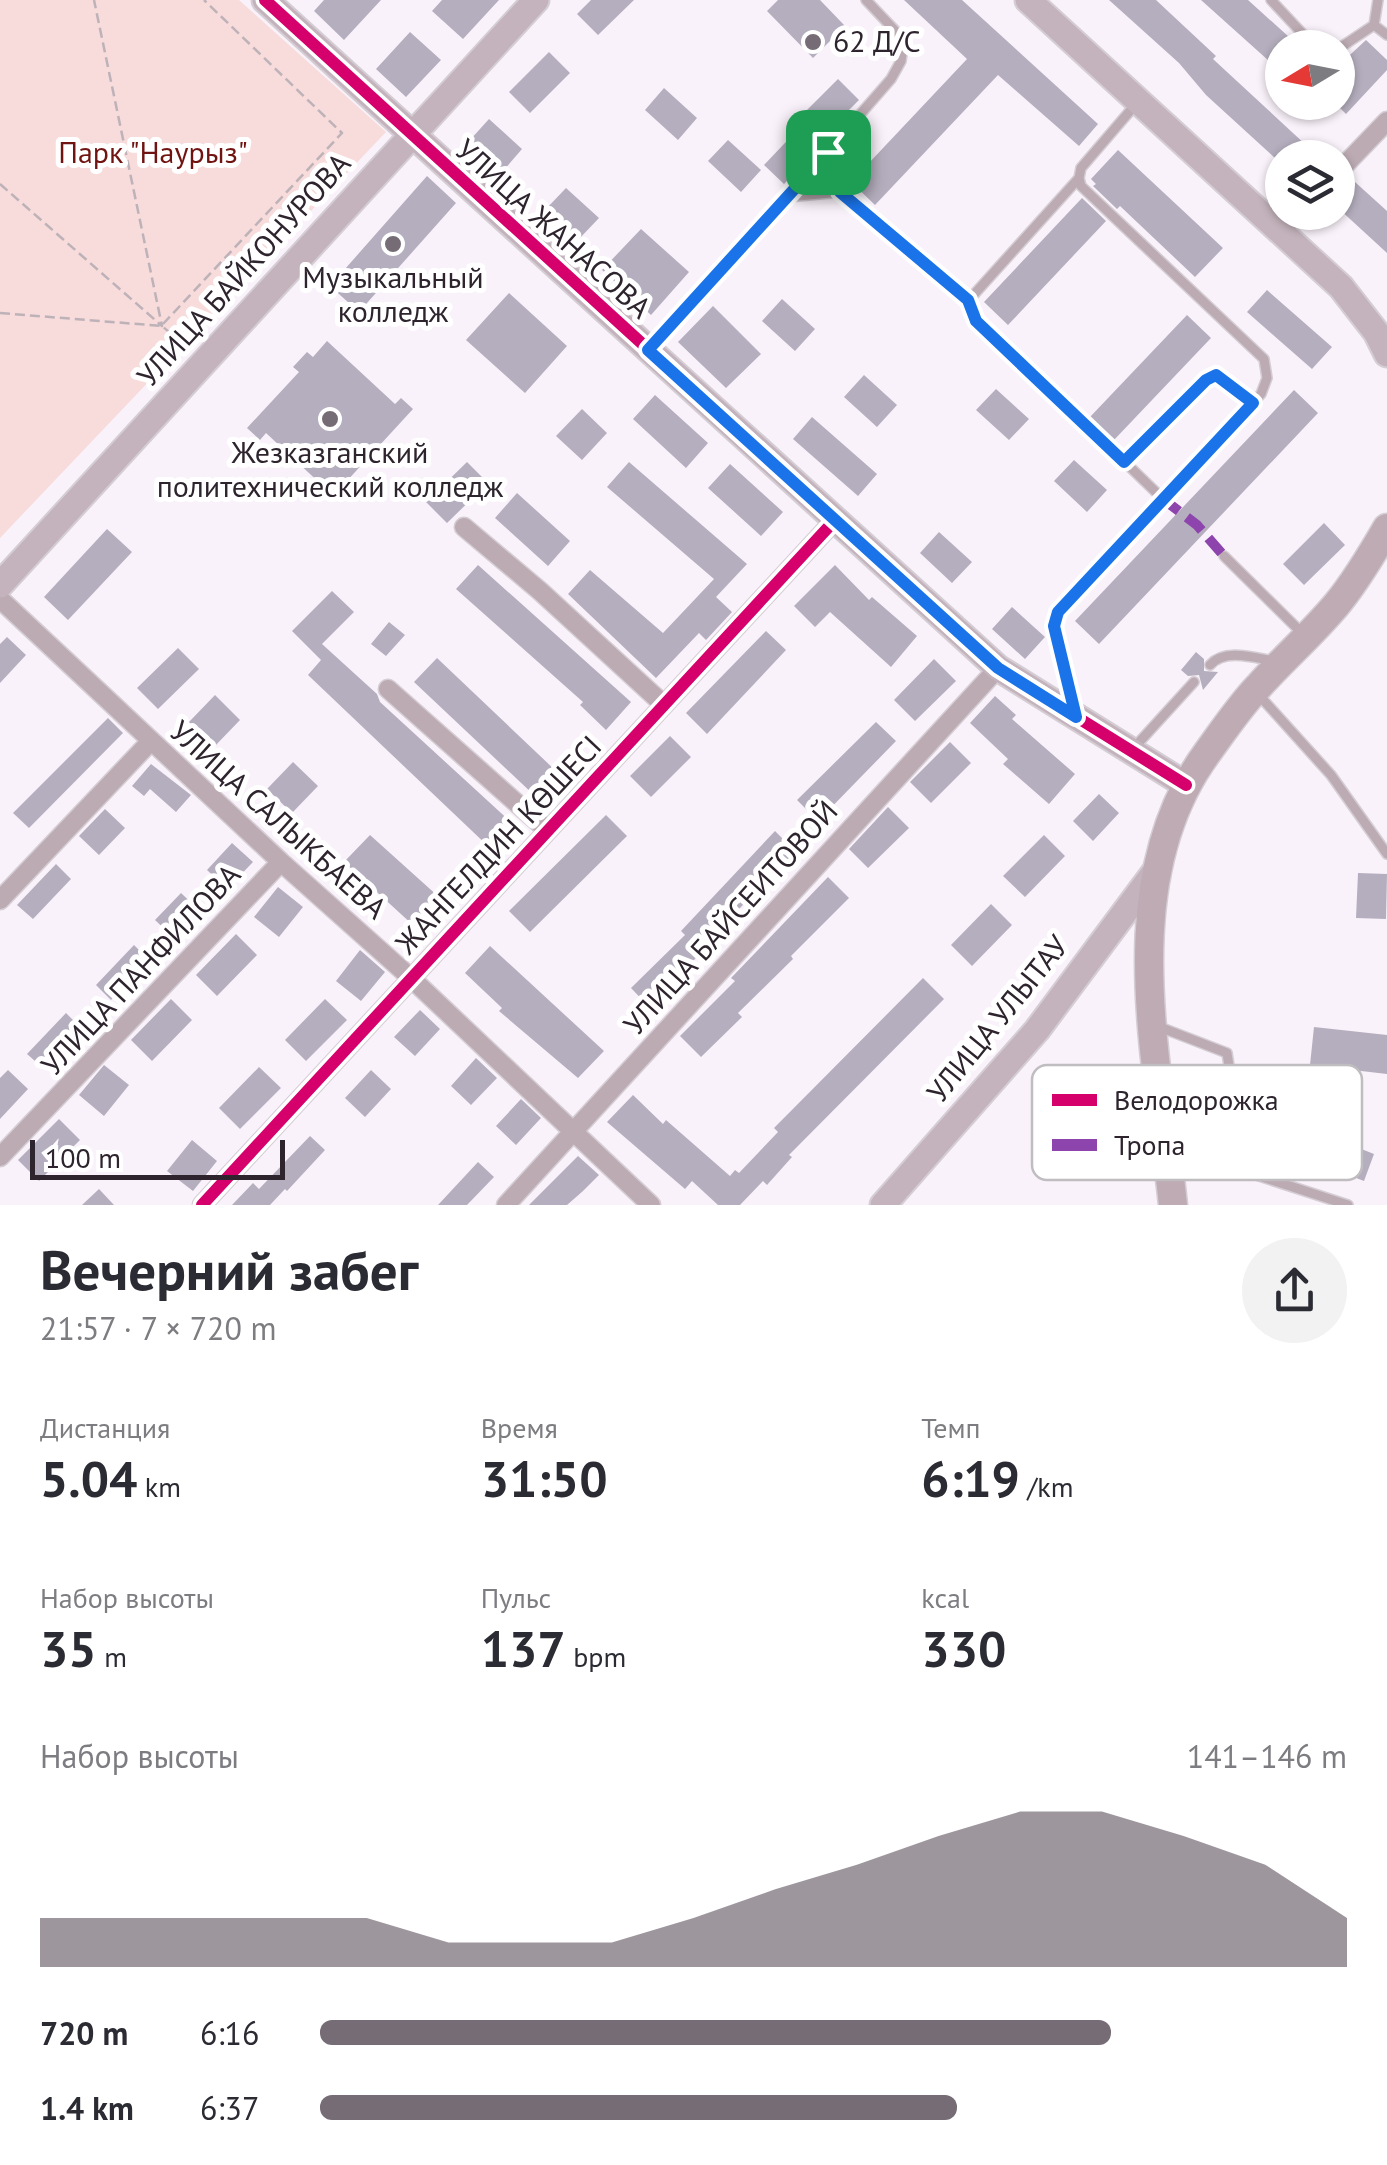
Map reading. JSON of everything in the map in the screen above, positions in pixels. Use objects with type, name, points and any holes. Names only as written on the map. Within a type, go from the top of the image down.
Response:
[{"type":"main road","points":[[1158,1065],[1150,944],[1157,869],[1168,823],[1186,785],[1255,690],[1337,604],[1387,528]]},
{"type":"main road","points":[[1337,604],[1387,571]]},
{"type":"main road","points":[[1170,1180],[1173,1205]]},
{"type":"street","name":"УЛИЦА ЖАНАСОВА","points":[[265,0],[998,668],[1186,785]]},
{"type":"street","name":"УЛИЦА БАЙКОНУРОВА","points":[[0,585],[536,0]]},
{"type":"street","points":[[1028,0],[1341,287],[1387,317]]},
{"type":"street","points":[[1355,154],[1387,121]]},
{"type":"street","points":[[1341,287],[1376,332],[1387,354]]},
{"type":"street","name":"ЖАНГЕЛДИН КӨШЕСІ","points":[[202,1205],[835,520]]},
{"type":"street","points":[[464,527],[663,704]]},
{"type":"street","name":"УЛИЦА САЛЫКБАЕВА","points":[[0,599],[652,1205]]},
{"type":"street","name":"УЛИЦА БАЙСЕИТОВОЙ","points":[[506,1205],[998,668]]},
{"type":"street","points":[[388,688],[547,830]]},
{"type":"street","points":[[0,900],[150,742]]},
{"type":"street","name":"УЛИЦА ПАНФИЛОВА","points":[[0,1158],[281,862]]},
{"type":"street","name":"УЛИЦА УЛЫТАУ","points":[[882,1205],[1037,1030],[1157,869]]},
{"type":"lane","points":[[648,350],[891,78],[901,61],[904,40],[866,0]]},
{"type":"lane","points":[[1272,0],[1300,30]]},
{"type":"lane","points":[[1355,38],[1374,25],[1378,0]]},
{"type":"lane","points":[[1374,25],[1387,34]]},
{"type":"lane","points":[[1076,717],[1054,626],[1058,612],[1253,403],[1267,378],[1264,358],[1081,186],[1081,168],[1138,101]]},
{"type":"lane","points":[[828,152],[840,192],[968,300],[976,321],[1163,499]]},
{"type":"lane","points":[[968,300],[1079,178]]},
{"type":"lane","points":[[788,197],[840,192]]},
{"type":"lane","points":[[1124,462],[1206,380],[1216,375],[1253,403]]},
{"type":"lane","points":[[1224,556],[1306,637]]},
{"type":"lane","points":[[1210,664],[1216,658],[1236,656],[1282,662]]},
{"type":"lane","points":[[1131,752],[1194,682]]},
{"type":"lane","points":[[1255,690],[1331,775],[1387,854]]},
{"type":"lane","points":[[1154,1025],[1227,1053],[1229,1065]]},
{"type":"lane","points":[[1271,1180],[1348,1205]]},
{"type":"path","points":[[94,0],[162,326]]},
{"type":"path","points":[[162,326],[342,133],[204,0]]},
{"type":"path","points":[[0,184],[203,362]]},
{"type":"path","points":[[0,313],[162,326]]},
{"type":"green space","name":"Парк \"Наурыз\"","points":[[0,0],[239,0],[386,132],[0,538]]},
{"type":"building","points":[[324,0],[381,0],[344,40],[314,11]]},
{"type":"building","points":[[442,0],[499,0],[463,39],[432,11]]},
{"type":"building","points":[[591,0],[634,0],[598,35],[577,14]]},
{"type":"building","name":"62 Д/С","points":[[778,0],[820,0],[845,26],[813,58],[767,11]]},
{"type":"building","points":[[904,0],[962,0],[1098,124],[1079,146],[998,75],[875,205],[851,182],[967,59]]},
{"type":"building","points":[[1109,0],[1156,0],[1265,107],[1265,120],[1279,120],[1301,140],[1265,140],[1265,149],[1206,95],[1179,63]]},
{"type":"building","points":[[1201,0],[1248,0],[1281,30],[1265,30],[1265,57]]},
{"type":"building","points":[[410,32],[441,60],[406,97],[376,69]]},
{"type":"building","points":[[1366,40],[1387,60],[1387,70],[1355,104],[1355,50]]},
{"type":"building","points":[[549,52],[570,73],[530,113],[509,92]]},
{"type":"building","points":[[838,79],[859,100],[806,153],[810,157],[784,184],[764,165],[803,124],[798,119]]},
{"type":"building","points":[[664,88],[697,118],[678,140],[645,110]]},
{"type":"building","points":[[489,119],[522,149],[503,171],[470,140]]},
{"type":"building","points":[[728,140],[761,170],[741,192],[708,161]]},
{"type":"building","points":[[1118,150],[1223,248],[1195,277],[1120,206],[1117,209],[1093,186],[1096,184],[1091,179]]},
{"type":"building","name":"Музыкальный колледж","points":[[427,176],[456,203],[359,312],[330,286]]},
{"type":"building","points":[[1355,182],[1387,211],[1387,253],[1355,224]]},
{"type":"building","points":[[566,188],[599,218],[579,239],[546,209]]},
{"type":"building","points":[[1082,198],[1106,221],[1008,325],[984,302]]},
{"type":"building","points":[[641,229],[689,272],[651,315],[602,270]]},
{"type":"building","points":[[1267,290],[1332,347],[1312,369],[1247,312]]},
{"type":"building","points":[[509,293],[567,346],[525,393],[466,340]]},
{"type":"building","points":[[782,299],[815,329],[795,351],[762,321]]},
{"type":"building","points":[[713,306],[761,354],[726,388],[678,342]]},
{"type":"building","points":[[1187,315],[1211,338],[1114,440],[1090,417]]},
{"type":"building","name":"Жезказганский политехнический колледж","points":[[327,341],[395,404],[401,398],[413,409],[345,483],[351,489],[339,501],[266,433],[260,440],[247,428],[299,372],[293,367],[307,352],[313,357]]},
{"type":"building","points":[[864,375],[897,405],[877,427],[844,397]]},
{"type":"building","points":[[996,389],[1029,419],[1009,440],[976,410]]},
{"type":"building","points":[[1294,390],[1318,413],[1099,644],[1075,621]]},
{"type":"building","points":[[655,395],[708,443],[686,468],[633,419]]},
{"type":"building","points":[[582,409],[607,433],[582,460],[556,436]]},
{"type":"building","points":[[812,417],[877,474],[858,496],[793,439]]},
{"type":"building","points":[[1074,460],[1107,490],[1087,512],[1054,481]]},
{"type":"building","points":[[467,462],[488,483],[447,523],[426,502]]},
{"type":"building","points":[[629,462],[747,564],[716,597],[732,612],[706,640],[699,633],[656,678],[568,594],[590,570],[663,633],[714,579],[607,487]]},
{"type":"building","points":[[730,464],[783,512],[761,536],[708,488]]},
{"type":"building","points":[[517,493],[570,541],[548,566],[495,518]]},
{"type":"building","points":[[1324,523],[1345,545],[1304,585],[1283,564]]},
{"type":"building","points":[[107,529],[132,552],[68,620],[44,597]]},
{"type":"building","points":[[939,532],[972,562],[952,583],[920,553]]},
{"type":"building","points":[[478,565],[631,702],[606,730],[580,705],[583,702],[456,589]]},
{"type":"building","points":[[835,565],[869,600],[872,597],[917,636],[891,667],[830,612],[815,627],[794,606]]},
{"type":"building","points":[[332,591],[354,612],[322,644],[513,824],[491,849],[308,675],[321,660],[292,631]]},
{"type":"building","points":[[1012,607],[1045,637],[1025,659],[992,629]]},
{"type":"building","points":[[389,622],[405,635],[386,656],[371,644]]},
{"type":"building","points":[[766,631],[786,650],[707,734],[686,713]]},
{"type":"building","points":[[7,637],[26,655],[0,683],[0,644]]},
{"type":"building","points":[[178,648],[199,669],[158,709],[137,688]]},
{"type":"building","points":[[1196,652],[1204,659],[1204,671],[1218,672],[1203,690],[1199,675],[1188,676],[1181,670]]},
{"type":"building","points":[[437,658],[556,771],[535,796],[414,682]]},
{"type":"building","points":[[934,659],[956,681],[915,721],[894,700]]},
{"type":"building","points":[[215,695],[240,720],[214,747],[189,722]]},
{"type":"building","points":[[995,696],[1016,715],[1012,719],[1075,774],[1049,804],[1003,764],[1008,759],[970,723]]},
{"type":"building","points":[[108,718],[123,733],[29,828],[13,813]]},
{"type":"building","points":[[876,722],[896,741],[818,821],[797,800]]},
{"type":"building","points":[[670,736],[691,757],[651,797],[630,776]]},
{"type":"building","points":[[950,742],[971,763],[931,803],[910,782]]},
{"type":"building","points":[[293,762],[318,786],[292,813],[267,789]]},
{"type":"building","points":[[151,764],[191,795],[176,812],[150,789],[144,796],[132,786]]},
{"type":"building","points":[[1099,794],[1119,813],[1093,841],[1073,821]]},
{"type":"building","points":[[888,807],[909,828],[868,868],[849,849]]},
{"type":"building","points":[[105,809],[125,828],[99,855],[79,836]]},
{"type":"building","points":[[606,815],[627,836],[530,932],[509,911]]},
{"type":"building","points":[[775,831],[796,852],[739,909],[742,912],[689,965],[693,969],[652,1010],[631,988],[685,935],[681,931]]},
{"type":"building","points":[[370,835],[440,898],[414,926],[344,862]]},
{"type":"building","points":[[1044,835],[1065,856],[1025,897],[1003,876]]},
{"type":"building","points":[[232,843],[253,862],[227,889],[207,870]]},
{"type":"building","points":[[56,864],[71,879],[33,919],[17,905]]},
{"type":"building","points":[[1358,873],[1387,874],[1386,919],[1356,918]]},
{"type":"building","points":[[828,877],[849,898],[701,1057],[680,1036]]},
{"type":"building","points":[[278,887],[303,907],[279,937],[254,917]]},
{"type":"building","points":[[181,893],[201,912],[175,939],[155,920]]},
{"type":"building","points":[[991,904],[1012,925],[972,966],[951,945]]},
{"type":"building","points":[[236,934],[257,955],[217,996],[196,975]]},
{"type":"building","points":[[134,945],[149,960],[111,1000],[96,985]]},
{"type":"building","points":[[490,946],[604,1051],[578,1078],[499,1011],[502,1008],[465,973]]},
{"type":"building","points":[[360,950],[385,972],[361,1001],[336,981]]},
{"type":"building","points":[[923,978],[944,999],[789,1155],[792,1157],[767,1185],[763,1181],[740,1205],[718,1205],[692,1181],[685,1189],[607,1122],[633,1095],[663,1124],[666,1120],[730,1176],[735,1170],[739,1173],[778,1132],[774,1128]]},
{"type":"building","points":[[171,999],[192,1020],[152,1061],[131,1040]]},
{"type":"building","points":[[325,999],[347,1020],[306,1061],[285,1040]]},
{"type":"building","points":[[420,1010],[440,1029],[415,1056],[394,1037]]},
{"type":"building","points":[[66,1013],[81,1028],[43,1068],[27,1054]]},
{"type":"building","points":[[1314,1027],[1387,1035],[1387,1074],[1362,1071],[1362,1065],[1310,1065]]},
{"type":"building","points":[[476,1058],[497,1078],[471,1105],[451,1086]]},
{"type":"building","points":[[104,1065],[129,1085],[104,1116],[79,1095]]},
{"type":"building","points":[[259,1067],[281,1088],[240,1129],[219,1108]]},
{"type":"building","points":[[8,1070],[28,1089],[0,1119],[0,1078]]},
{"type":"building","points":[[371,1070],[391,1089],[365,1117],[345,1098]]},
{"type":"building","points":[[521,1099],[541,1118],[516,1145],[496,1126]]},
{"type":"building","points":[[59,1119],[80,1140],[39,1181],[18,1160]]},
{"type":"building","points":[[310,1136],[325,1150],[287,1191],[270,1205],[232,1205],[253,1183],[259,1189]]},
{"type":"building","points":[[192,1140],[217,1161],[193,1191],[167,1171]]},
{"type":"building","points":[[1362,1149],[1374,1154],[1361,1180]]},
{"type":"building","points":[[578,1156],[599,1175],[567,1205],[529,1205]]},
{"type":"building","points":[[478,1162],[494,1177],[467,1205],[438,1205]]},
{"type":"building","points":[[99,1189],[114,1205],[82,1205]]},
{"type":"marked path","points":[[1163,499],[1197,525],[1224,556]]},
{"type":"cycle path","points":[[265,0],[998,668],[1186,785]]},
{"type":"cycle path","points":[[202,1205],[835,520]]},
{"type":"place","name":"62 Д/С","points":[[813,42]]},
{"type":"place","name":"Музыкальный колледж","points":[[393,244]]},
{"type":"place","name":"Жезказганский политехнический колледж","points":[[330,419]]},
{"type":"route","points":[[828,152],[840,192],[968,300],[976,321],[1124,462],[1206,380],[1216,375],[1253,403],[1058,612],[1054,626],[1076,717],[998,668],[648,350],[828,152]]}]
